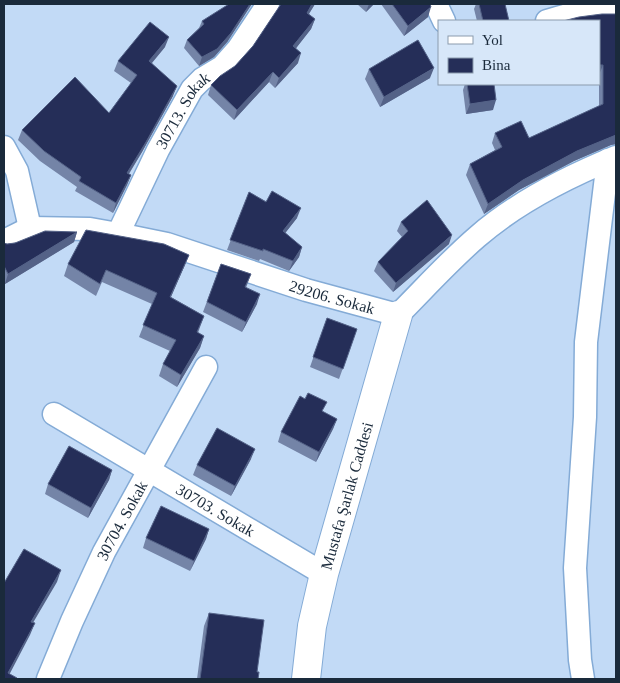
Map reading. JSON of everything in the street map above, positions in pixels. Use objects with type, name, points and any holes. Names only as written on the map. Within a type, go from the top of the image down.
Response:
[{"type":"street","name":"30713. Sokak","points":[[118,234],[158,150],[192,89],[202,79],[222,67],[238,49],[268,4]]},
{"type":"street","points":[[436,4],[444,20]]},
{"type":"street","points":[[550,20],[588,10],[616,12]]},
{"type":"street","points":[[4,147],[17,171],[30,228]]},
{"type":"street","name":"29206. Sokak","points":[[4,241],[30,228],[90,229],[118,234],[167,244],[306,290],[398,315],[476,237],[497,220],[548,189],[612,158]]},
{"type":"street","points":[[583,679],[580,660],[575,568],[585,417],[586,342],[612,158]]},
{"type":"street","name":"Mustafa Şarlak Caddesi","points":[[306,679],[312,626],[324,574],[398,315]]},
{"type":"street","name":"30704. Sokak","points":[[48,679],[104,552],[206,367]]},
{"type":"street","name":"30703. Sokak","points":[[54,414],[324,574]]},
{"type":"building","points":[[229,4],[250,4],[231,33],[217,49],[202,57],[187,40],[204,24],[202,21]]},
{"type":"building","points":[[281,4],[312,4],[307,13],[315,19],[293,46],[301,53],[279,78],[273,72],[237,110],[211,85],[235,66],[253,46]]},
{"type":"building","points":[[392,4],[430,4],[431,7],[408,26]]},
{"type":"building","points":[[479,4],[505,4],[509,20],[483,20]]},
{"type":"building","points":[[616,14],[616,135],[577,151],[523,180],[488,204],[470,164],[502,147],[495,133],[521,121],[529,138],[603,104],[603,65],[600,65],[600,20],[567,20],[579,17]]},
{"type":"building","points":[[150,22],[169,37],[149,61],[177,86],[127,173],[131,175],[116,203],[79,181],[81,177],[44,151],[22,130],[75,77],[109,113],[137,75],[118,61]]},
{"type":"building","points":[[418,40],[434,68],[384,97],[369,69]]},
{"type":"building","points":[[467,85],[494,85],[496,100],[470,104]]},
{"type":"building","points":[[272,191],[301,208],[283,231],[302,247],[293,261],[263,249],[263,251],[230,240],[249,192],[266,202]]},
{"type":"building","points":[[427,200],[452,235],[396,283],[378,262],[408,231],[401,222]]},
{"type":"building","points":[[86,230],[164,244],[189,255],[170,297],[204,316],[197,332],[204,336],[181,375],[163,364],[176,340],[143,325],[157,293],[106,270],[100,284],[68,264]]},
{"type":"building","points":[[45,231],[77,232],[8,274],[4,266],[4,243],[15,243]]},
{"type":"building","points":[[221,264],[251,274],[245,287],[260,294],[246,322],[207,302]]},
{"type":"building","points":[[327,318],[357,329],[343,369],[313,357]]},
{"type":"building","points":[[308,393],[327,402],[322,411],[337,419],[319,452],[281,432],[300,396],[305,399]]},
{"type":"building","points":[[217,428],[255,449],[235,486],[197,465]]},
{"type":"building","points":[[69,446],[112,470],[91,508],[48,484]]},
{"type":"building","points":[[161,506],[209,529],[194,561],[146,538]]},
{"type":"building","points":[[24,549],[61,570],[31,622],[35,623],[8,673],[17,679],[4,679],[4,583]]},
{"type":"building","points":[[209,613],[264,620],[257,672],[259,672],[258,679],[200,679]]}]
